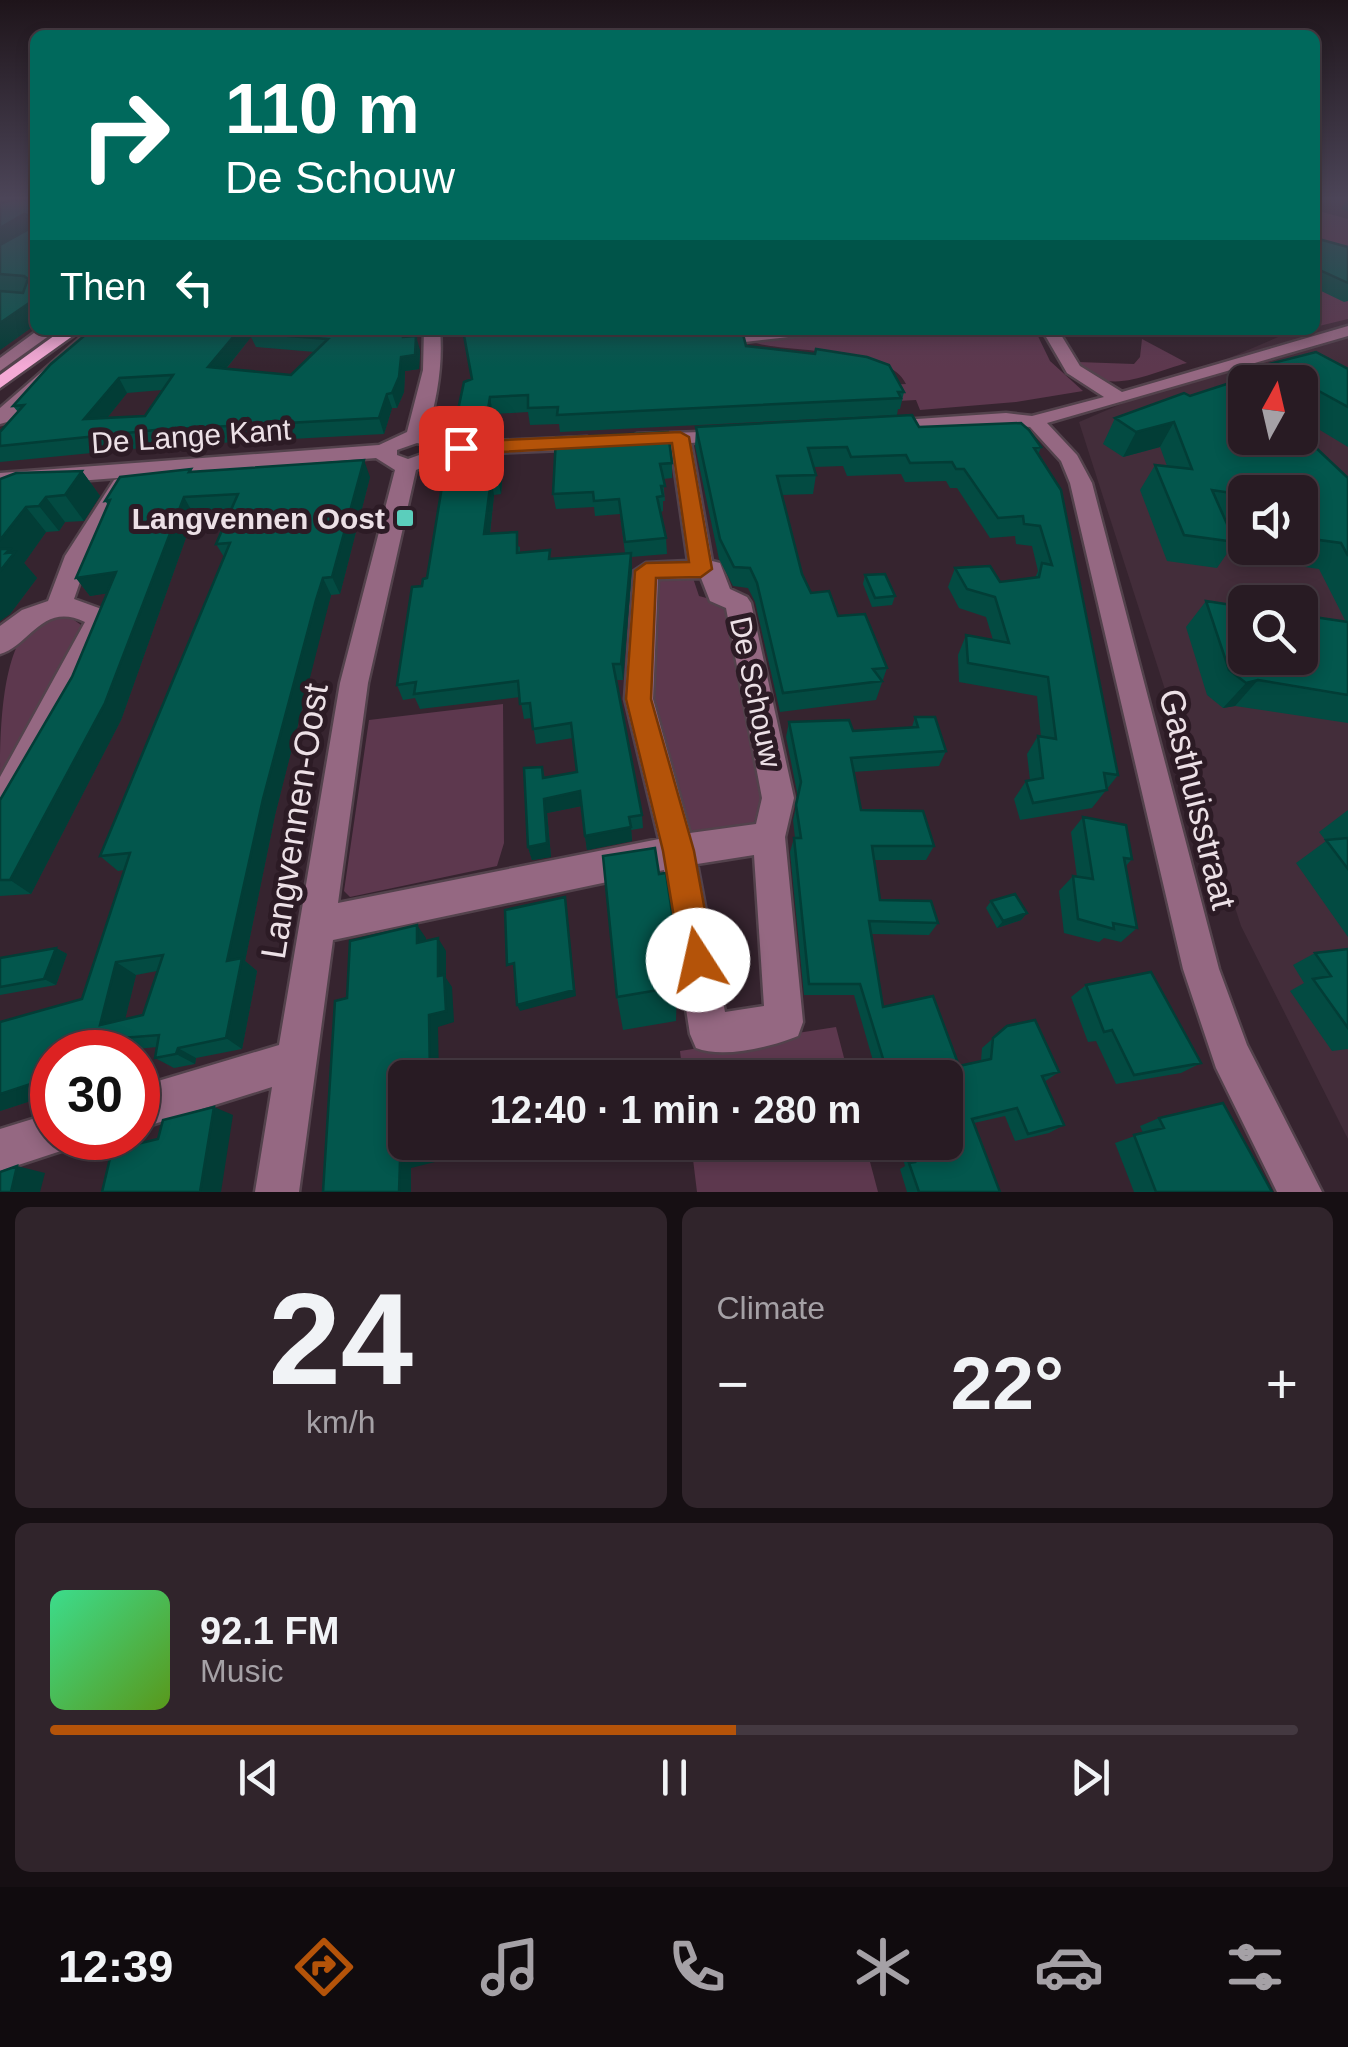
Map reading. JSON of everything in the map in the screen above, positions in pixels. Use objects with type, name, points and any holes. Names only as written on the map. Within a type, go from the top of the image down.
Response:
[{"type":"main road","points":[[0,383],[58,335]]},
{"type":"main road","points":[[0,395],[59,335]]},
{"type":"street","points":[[868,428],[1006,419],[1036,422],[1348,331]]},
{"type":"street","points":[[0,366],[57,335]]},
{"type":"street","points":[[0,418],[94,335]]},
{"type":"street","name":"Langvennen-Oost","points":[[277,1192],[354,683],[403,451],[428,390],[433,335]]},
{"type":"street","points":[[686,342],[770,335]]},
{"type":"street","points":[[1053,335],[1073,370],[1120,399]]},
{"type":"street","points":[[733,340],[785,352]]},
{"type":"street","points":[[1284,347],[1316,364]]},
{"type":"street","points":[[907,404],[920,426]]},
{"type":"street","name":"Gasthuisstraat","points":[[1036,422],[1070,459],[1081,483],[1202,968],[1230,1054],[1300,1192]]},
{"type":"street","points":[[403,451],[424,462],[438,448],[753,434]]},
{"type":"street","points":[[680,437],[701,569]]},
{"type":"street","points":[[403,451],[432,438],[438,448]]},
{"type":"street","name":"De Lange Kant","points":[[0,480],[403,451]]},
{"type":"street","points":[[58,609],[77,556],[132,469]]},
{"type":"street","name":"De Schouw","points":[[711,569],[719,595],[738,603],[778,798],[769,836],[784,1022],[710,1034],[678,851],[638,699],[646,571],[711,569]]},
{"type":"street","points":[[0,644],[24,620],[58,609],[89,611],[98,618],[97,627],[0,807]]},
{"type":"street","points":[[318,924],[769,836]]},
{"type":"street","points":[[160,1101],[297,1060]]},
{"type":"street","points":[[0,1150],[30,1141]]},
{"type":"shaded area","points":[[1320,256],[1348,256],[1348,1139],[1241,926],[1079,422],[1283,335],[1320,335]]},
{"type":"shaded area","points":[[1320,256],[1348,256],[1348,319],[1320,326]]},
{"type":"shaded area","points":[[793,335],[1037,335],[1050,361],[1083,391],[1016,402],[920,410],[916,400],[898,401],[886,385],[906,384],[896,372],[880,363],[752,342]]},
{"type":"shaded area","points":[[1142,339],[1187,363],[1144,377],[1114,381],[1089,373],[1078,362],[1134,364],[1140,357]]},
{"type":"shaded area","points":[[691,572],[699,596],[729,604],[768,797],[751,827],[684,831],[647,695],[651,573]]},
{"type":"shaded area","points":[[70,617],[81,625],[69,662],[0,781],[5,692],[16,648],[25,631],[38,620]]},
{"type":"shaded area","points":[[503,704],[504,843],[497,866],[350,897],[344,891],[369,720]]},
{"type":"shaded area","points":[[836,1027],[845,1060],[681,1060],[680,1051]]},
{"type":"shaded area","points":[[693,1160],[870,1160],[878,1192],[697,1192]]},
{"type":"building","points":[[0,256],[30,256],[30,302],[0,323],[0,291],[23,293],[28,279],[0,274]]},
{"type":"building","points":[[1320,256],[1348,256],[1348,283],[1320,270]]},
{"type":"building","points":[[85,335],[235,335],[208,367],[291,375],[328,339],[276,335],[416,336],[415,355],[401,357],[399,377],[392,393],[387,394],[379,418],[155,430],[0,446],[0,432],[24,405],[13,406],[51,364]],"holes":[[[173,375],[145,416],[84,419],[119,378]]]},
{"type":"building","points":[[464,335],[743,335],[746,346],[815,354],[816,349],[867,357],[889,365],[904,392],[898,392],[901,398],[557,415],[558,407],[528,408],[528,395],[490,397],[488,409],[458,410],[464,382],[472,379]]},
{"type":"building","points":[[1316,352],[1348,369],[1348,407],[1318,391],[1318,365],[1265,365]]},
{"type":"building","points":[[1228,384],[1228,455],[1318,455],[1318,450],[1348,478],[1348,556],[1341,543],[1318,540],[1318,475],[1228,475],[1228,492],[1212,490],[1228,526],[1228,541],[1184,535],[1155,465],[1192,469],[1174,422],[1136,432],[1115,418],[1184,393],[1190,396]]},
{"type":"building","points":[[912,415],[919,427],[1021,423],[1041,447],[1034,448],[1061,490],[1118,775],[1104,773],[1107,790],[1033,803],[1026,781],[1043,778],[1038,736],[1056,739],[1048,677],[968,663],[966,635],[1009,643],[995,597],[967,589],[955,568],[990,566],[1000,582],[1039,577],[1042,563],[1052,565],[1040,526],[1024,524],[1023,516],[998,518],[964,469],[956,469],[952,462],[910,463],[906,455],[851,457],[847,447],[808,448],[816,475],[777,476],[802,574],[811,593],[829,591],[838,616],[865,614],[887,668],[873,669],[882,681],[783,693],[757,583],[750,568],[734,567],[720,539],[696,427]]},
{"type":"building","points":[[668,432],[672,463],[660,464],[665,486],[661,486],[663,496],[657,497],[666,538],[625,542],[619,499],[594,501],[593,492],[553,494],[556,438]]},
{"type":"building","points":[[500,455],[498,479],[491,479],[484,534],[517,532],[517,553],[550,550],[549,559],[631,553],[621,664],[613,664],[642,815],[629,817],[631,827],[585,836],[580,791],[544,799],[547,843],[528,847],[524,768],[542,767],[543,778],[577,772],[571,723],[533,729],[530,703],[520,704],[518,681],[414,694],[416,682],[397,685],[412,587],[422,586],[427,578],[447,456]]},
{"type":"building","points":[[364,460],[332,577],[323,578],[316,600],[263,799],[227,961],[242,958],[226,1038],[178,1048],[176,1054],[160,1057],[160,1030],[30,1030],[30,1084],[0,1094],[0,1022],[82,999],[130,853],[100,856],[230,543],[216,544],[238,494],[184,497],[105,703],[10,880],[0,880],[0,800],[72,677],[116,572],[76,578],[110,500],[105,501],[120,477],[191,469],[189,472]],"holes":[[[163,955],[143,1015],[100,1025],[116,962]]]},
{"type":"building","points":[[82,471],[65,495],[46,497],[39,506],[26,507],[0,540],[0,479],[16,473]]},
{"type":"building","points":[[0,549],[15,552],[0,571]]},
{"type":"building","points":[[885,574],[895,596],[875,598],[865,575]]},
{"type":"building","points":[[1206,601],[1228,604],[1228,667]]},
{"type":"building","points":[[1318,618],[1348,622],[1348,695],[1258,680],[1246,683],[1236,675],[1318,675]]},
{"type":"building","points":[[915,717],[935,717],[946,751],[851,758],[861,810],[923,811],[934,846],[872,846],[880,900],[931,901],[938,923],[869,921],[883,1007],[933,996],[957,1060],[883,1060],[860,984],[809,984],[794,838],[801,838],[796,805],[801,782],[789,722],[849,720],[853,731],[918,727]]},
{"type":"building","points":[[1083,817],[1126,825],[1132,859],[1124,858],[1137,928],[1113,923],[1114,929],[1078,919],[1073,876],[1093,879]]},
{"type":"building","points":[[1348,838],[1348,869],[1326,840]]},
{"type":"building","points":[[655,848],[659,874],[666,873],[678,953],[671,955],[676,987],[617,997],[603,856]]},
{"type":"building","points":[[1015,894],[1027,913],[1003,921],[991,901]]},
{"type":"building","points":[[565,897],[574,990],[517,1005],[514,963],[507,965],[505,910]]},
{"type":"building","points":[[417,925],[417,943],[438,938],[438,976],[444,975],[446,1011],[429,1015],[430,1060],[388,1060],[388,1160],[407,1160],[400,1162],[399,1192],[323,1192],[335,1001],[347,998],[350,941]]},
{"type":"building","points":[[56,948],[44,979],[0,987],[0,958]]},
{"type":"building","points":[[1348,949],[1348,1028],[1313,979],[1331,976],[1315,953]]},
{"type":"building","points":[[1151,972],[1201,1063],[1134,1075],[1112,1030],[1104,1032],[1086,985]]},
{"type":"building","points":[[1035,1020],[1059,1072],[1042,1076],[1064,1125],[1028,1134],[1017,1108],[972,1119],[1000,1192],[919,1192],[909,1163],[963,1160],[963,1065],[991,1059],[993,1038],[1007,1026]]},
{"type":"building","points":[[1223,1103],[1272,1192],[1156,1192],[1134,1135],[1164,1128],[1159,1118]]},
{"type":"building","points":[[214,1107],[200,1192],[102,1192],[110,1160],[160,1160],[163,1120]]},
{"type":"building","points":[[17,1166],[11,1192],[0,1192],[0,1172]]},
{"type":"place","name":"Langvennen Oost","points":[[405,518]]},
{"type":"route","points":[[461,448],[680,437],[701,569],[646,571],[638,699],[678,851],[698,960]]}]
